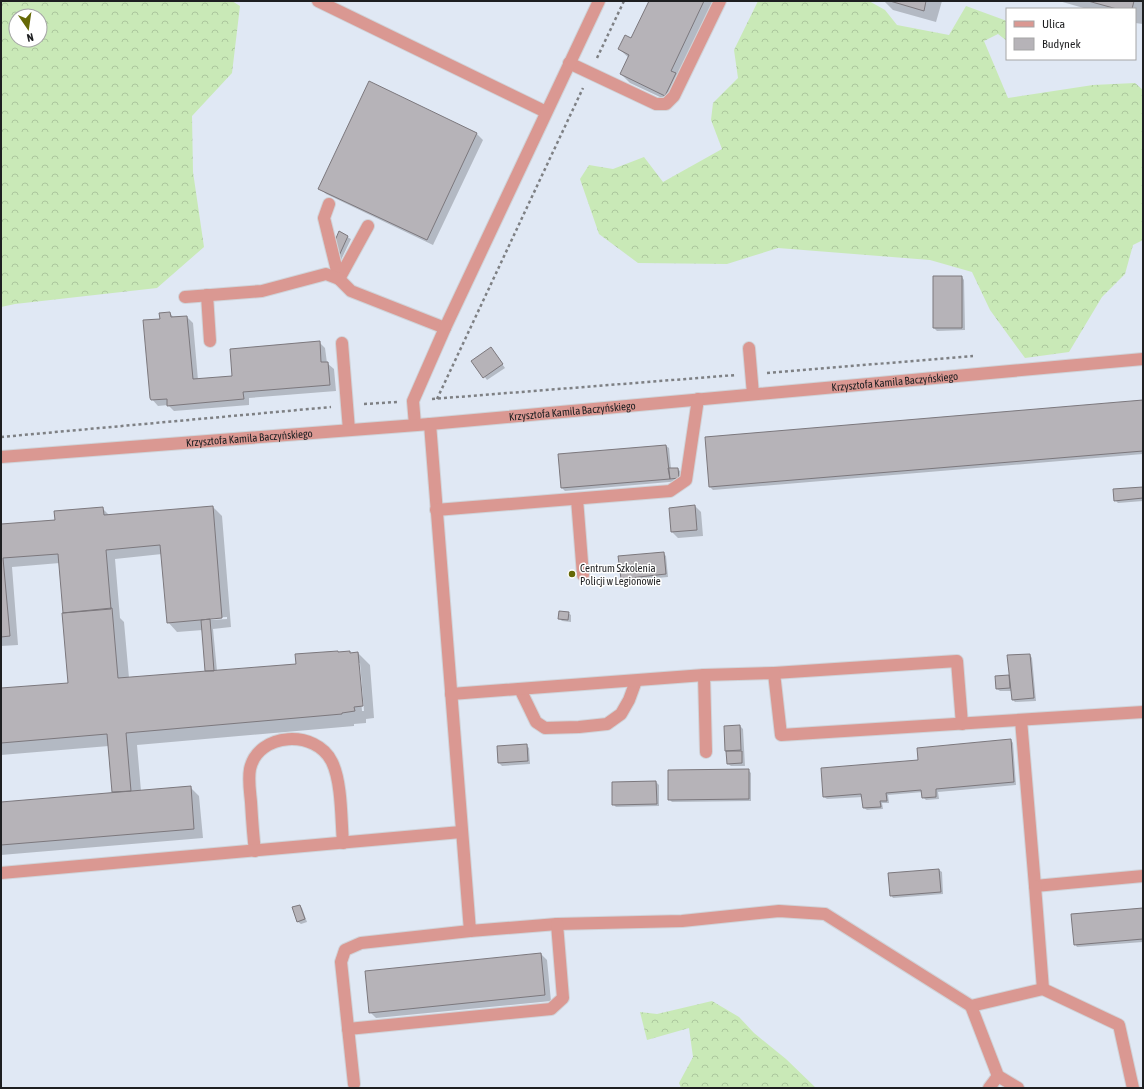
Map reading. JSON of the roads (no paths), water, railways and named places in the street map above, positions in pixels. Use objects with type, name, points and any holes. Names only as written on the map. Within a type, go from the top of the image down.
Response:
[{"type":"lane","points":[[318,1],[546,112]]},
{"type":"lane","points":[[416,425],[413,401],[445,328],[599,1]]},
{"type":"lane","points":[[569,63],[656,104],[666,104],[674,96],[720,1]]},
{"type":"lane","points":[[329,204],[324,218],[339,279]]},
{"type":"lane","points":[[339,279],[368,226]]},
{"type":"lane","points":[[185,297],[262,292],[326,274],[339,279],[351,291],[445,328]]},
{"type":"lane","points":[[207,295],[210,341]]},
{"type":"lane","points":[[342,343],[348,430]]},
{"type":"lane","points":[[749,348],[753,394]]},
{"type":"lane","name":"Krzysztofa Kamila Baczyńskiego","points":[[1,457],[430,424],[1143,359]]},
{"type":"lane","points":[[436,510],[670,491],[686,480],[698,399]]},
{"type":"lane","points":[[430,424],[470,931]]},
{"type":"lane","points":[[576,499],[583,575]]},
{"type":"lane","points":[[451,694],[704,675],[774,673],[957,661],[962,724]]},
{"type":"lane","points":[[774,673],[781,735],[1143,712]]},
{"type":"lane","points":[[704,675],[706,752]]},
{"type":"lane","points":[[520,689],[536,722],[545,728],[579,727],[607,724],[621,714],[629,700],[636,681]]},
{"type":"lane","points":[[1021,720],[1043,989]]},
{"type":"lane","points":[[255,851],[249,782],[250,768],[259,750],[274,742],[292,739],[306,740],[323,749],[331,761],[338,779],[343,843]]},
{"type":"lane","points":[[1,872],[462,832]]},
{"type":"lane","points":[[1035,886],[1143,876]]},
{"type":"lane","points":[[354,1084],[342,962],[345,950],[361,943],[470,931],[557,924],[682,921],[779,911],[825,914],[971,1006],[998,1076],[1018,1088]]},
{"type":"lane","points":[[348,1029],[551,1009],[563,998],[557,924]]},
{"type":"lane","points":[[971,1006],[1043,989],[1119,1025],[1133,1088]]},
{"type":"lane","points":[[989,1088],[998,1076]]},
{"type":"place","name":"Centrum Szkolenia Policji w Legionowie","points":[[572,574]]}]
